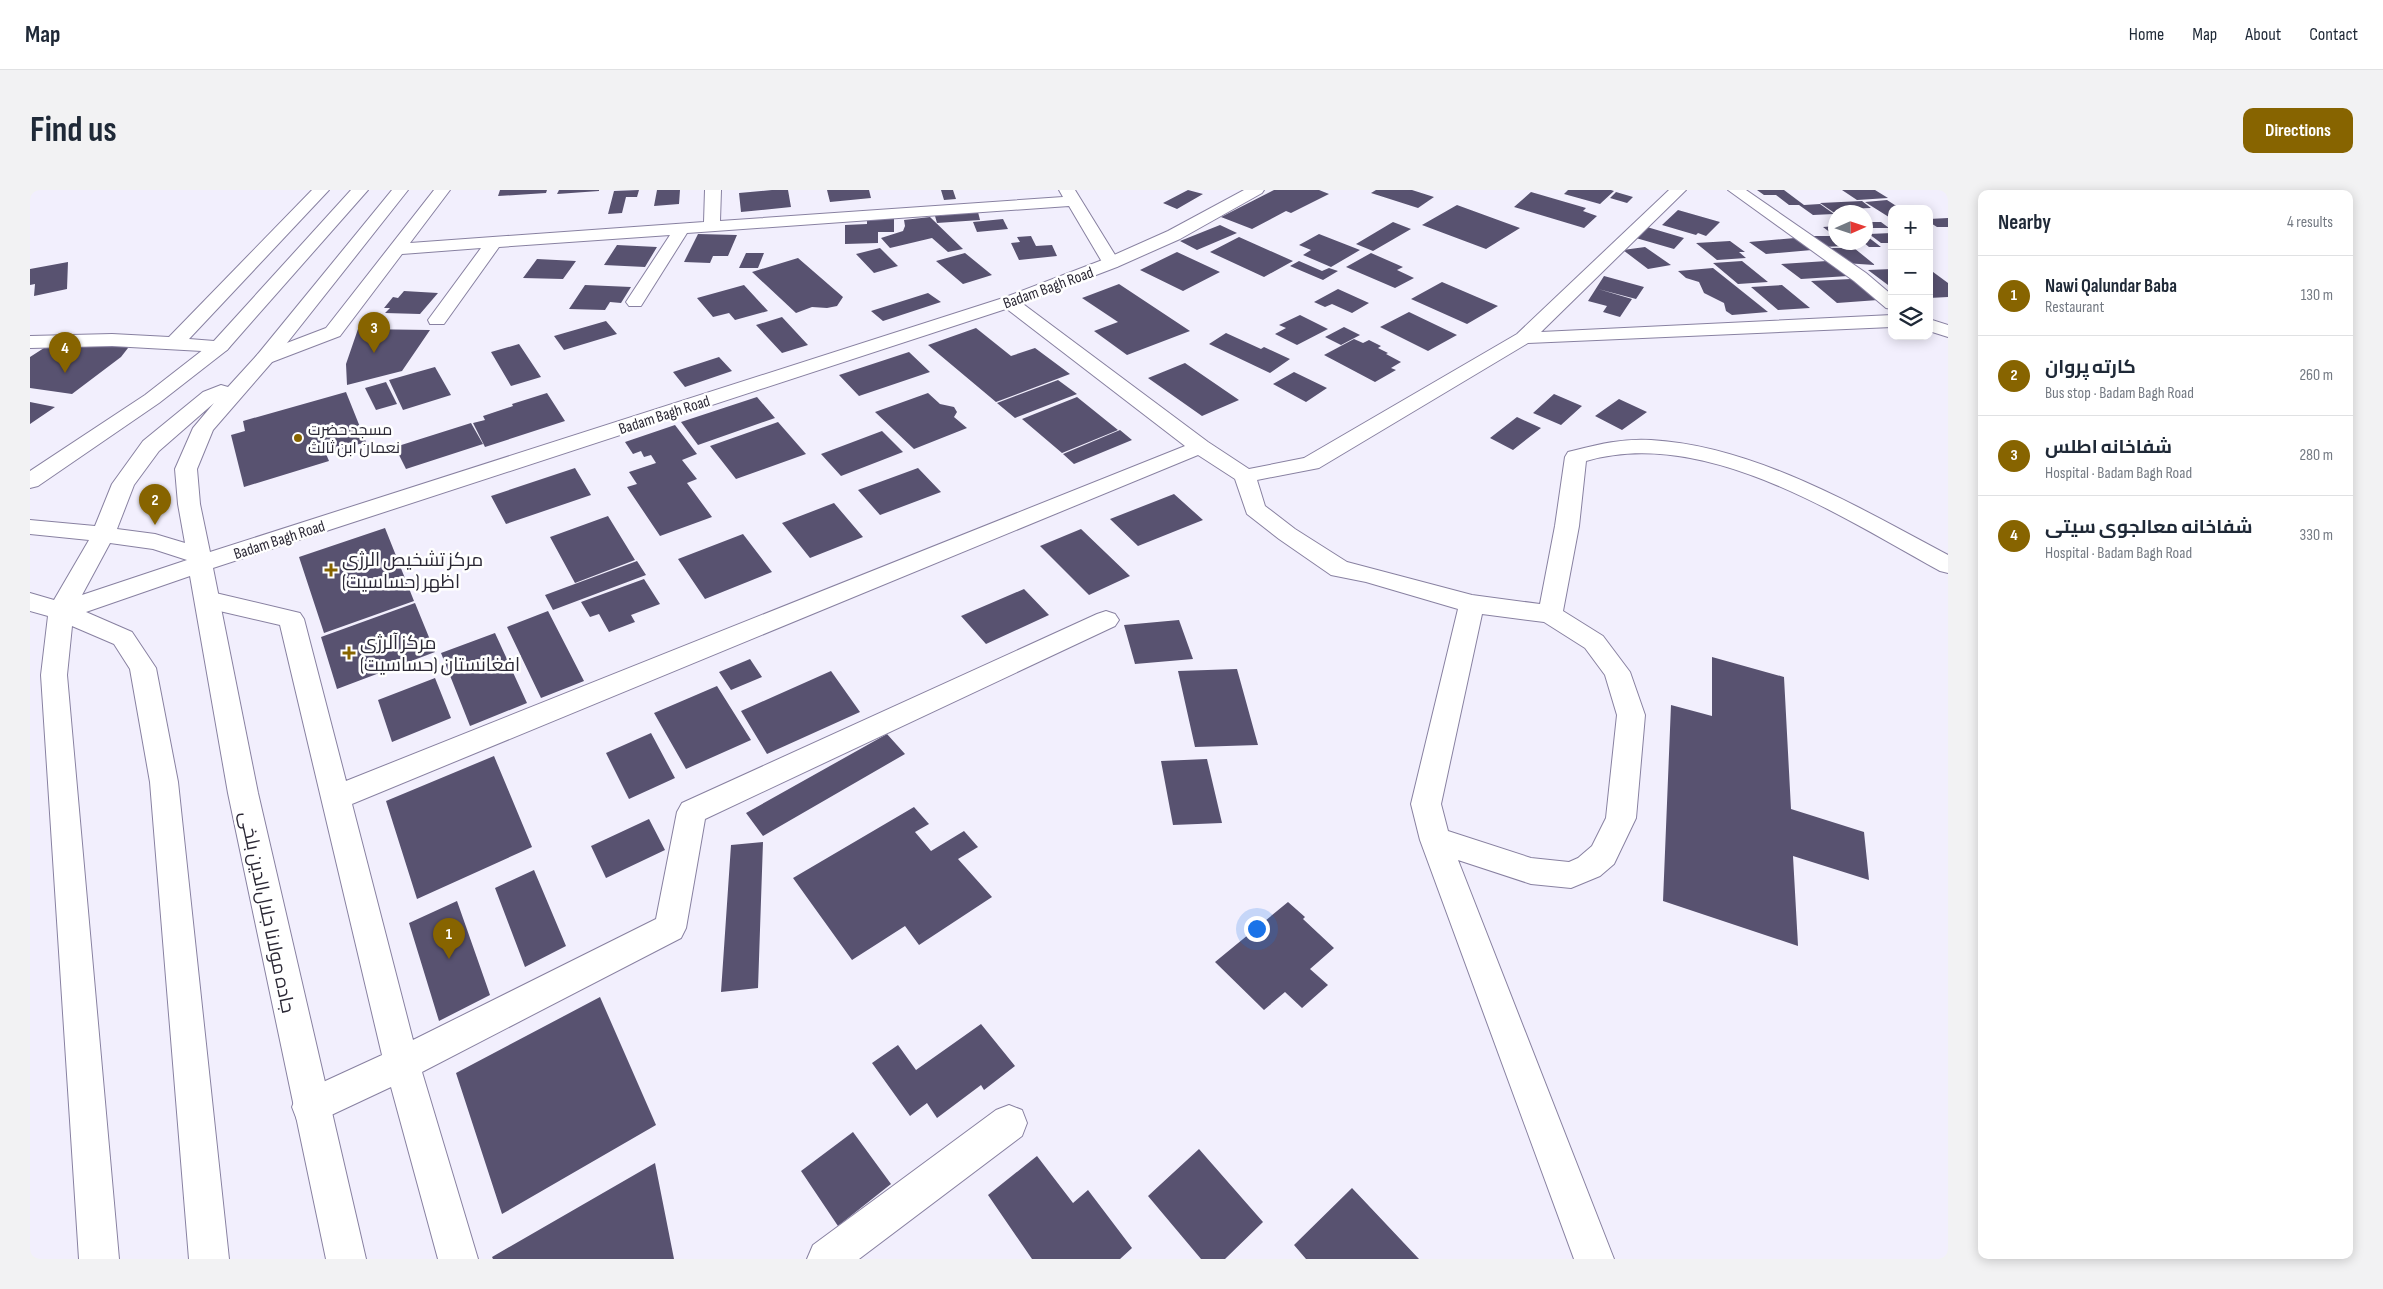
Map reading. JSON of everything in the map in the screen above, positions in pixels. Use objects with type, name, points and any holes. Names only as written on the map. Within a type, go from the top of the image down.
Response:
[{"type":"street","points":[[175,342],[321,190]]},
{"type":"street","points":[[30,481],[152,399],[220,346],[360,190]]},
{"type":"street","name":"جاده مولانا جلال‌الدین بلخی","points":[[346,1259],[310,1107],[243,793],[189,504],[186,470],[203,428],[265,358],[400,190]]},
{"type":"street","points":[[265,358],[333,332],[442,190]]},
{"type":"street","points":[[712,227],[713,190]]},
{"type":"street","name":"Badam Bagh Road","points":[[61,612],[200,560],[1009,302],[1111,263],[1174,235],[1256,190]]},
{"type":"street","points":[[1245,476],[1312,463],[1524,338],[1678,190]]},
{"type":"street","points":[[1736,190],[1860,277],[1888,301]]},
{"type":"street","points":[[397,249],[681,230],[1071,195],[1111,263]]},
{"type":"street","points":[[635,302],[681,230]]},
{"type":"street","points":[[437,320],[494,242]]},
{"type":"street","points":[[1009,302],[1200,448],[1245,476],[1255,509],[1287,534],[1340,569],[1367,574],[1472,604],[1550,614],[1594,642],[1617,672],[1631,714],[1621,818],[1603,855],[1589,867],[1571,875],[1551,874],[1531,871],[1435,840]]},
{"type":"street","points":[[1524,338],[1888,321]]},
{"type":"street","points":[[1933,326],[1948,331]]},
{"type":"street","points":[[30,342],[112,340],[220,346]]},
{"type":"street","points":[[99,1259],[54,675],[61,612],[103,534],[123,484],[151,446],[210,396],[247,378]]},
{"type":"street","points":[[1550,614],[1567,526],[1576,457],[1610,448],[1639,447],[1667,449],[1697,454],[1753,470],[1812,493],[1948,565]]},
{"type":"street","points":[[335,798],[1200,448]]},
{"type":"street","points":[[30,527],[103,534],[154,542],[200,560]]},
{"type":"street","points":[[207,600],[291,619],[402,1064],[458,1259]]},
{"type":"street","points":[[30,602],[61,612],[122,638],[143,668],[164,782],[209,1259]]},
{"type":"street","points":[[1472,604],[1426,804],[1435,840],[1594,1259]]},
{"type":"street","points":[[310,1107],[402,1064],[670,928],[692,812],[1106,620]]},
{"type":"street","points":[[827,1259],[1009,1123]]},
{"type":"building","points":[[500,190],[547,190],[546,193],[498,196]]},
{"type":"building","points":[[559,190],[599,190],[599,191],[557,194]]},
{"type":"building","points":[[639,190],[637,197],[626,197],[622,213],[608,214],[614,191]]},
{"type":"building","points":[[657,190],[680,190],[679,204],[654,206]]},
{"type":"building","points":[[788,190],[791,207],[741,212],[739,193]]},
{"type":"building","points":[[827,190],[869,190],[871,198],[830,202]]},
{"type":"building","points":[[941,190],[953,190],[956,199],[944,200]]},
{"type":"building","points":[[1188,190],[1203,194],[1177,209],[1163,203]]},
{"type":"building","points":[[1274,190],[1319,190],[1329,194],[1291,213],[1286,211],[1252,229],[1221,217]]},
{"type":"building","points":[[1376,190],[1412,190],[1434,197],[1418,208],[1371,193]]},
{"type":"building","points":[[1568,190],[1614,191],[1600,204],[1564,194]]},
{"type":"building","points":[[1757,190],[1784,190],[1804,205],[1820,204],[1828,210],[1828,214],[1813,215],[1799,205],[1789,205],[1776,195],[1764,195]]},
{"type":"building","points":[[1842,190],[1875,190],[1888,198],[1857,200]]},
{"type":"building","points":[[1531,192],[1586,208],[1583,211],[1597,216],[1584,228],[1514,207]]},
{"type":"building","points":[[1616,192],[1633,197],[1627,203],[1610,198]]},
{"type":"building","points":[[1887,200],[1895,205],[1888,205],[1888,216],[1873,207],[1873,205],[1865,202]]},
{"type":"building","points":[[1862,201],[1867,205],[1828,205],[1828,208],[1820,203]]},
{"type":"building","points":[[1457,205],[1520,228],[1486,249],[1422,225]]},
{"type":"building","points":[[1678,210],[1720,222],[1706,236],[1662,225]]},
{"type":"building","points":[[978,212],[980,220],[937,223],[935,216]]},
{"type":"building","points":[[894,217],[894,232],[878,232],[878,243],[845,244],[845,225],[867,224],[867,218]]},
{"type":"building","points":[[930,217],[963,249],[948,252],[932,238],[890,248],[881,238],[903,231],[905,226],[904,220]]},
{"type":"building","points":[[1948,218],[1948,227],[1937,227],[1933,224],[1933,219]]},
{"type":"building","points":[[1003,219],[1008,229],[977,232],[973,222]]},
{"type":"building","points":[[1393,222],[1411,229],[1373,251],[1356,244]]},
{"type":"building","points":[[1873,222],[1881,222],[1888,228],[1873,228]]},
{"type":"building","points":[[1220,225],[1237,233],[1197,250],[1180,241]]},
{"type":"building","points":[[1647,227],[1684,238],[1674,249],[1636,238]]},
{"type":"building","points":[[1888,233],[1888,243],[1881,243],[1873,237],[1873,234]]},
{"type":"building","points":[[698,234],[737,235],[728,256],[713,256],[710,263],[684,262]]},
{"type":"building","points":[[1319,234],[1360,250],[1331,267],[1303,255],[1311,250],[1299,245]]},
{"type":"building","points":[[1031,236],[1036,246],[1052,245],[1057,256],[1019,260],[1011,243],[1020,242],[1017,237]]},
{"type":"building","points":[[1810,236],[1828,236],[1828,247],[1822,247]]},
{"type":"building","points":[[1239,237],[1293,261],[1264,277],[1210,252]]},
{"type":"building","points":[[1795,238],[1812,250],[1766,254],[1749,242]]},
{"type":"building","points":[[1730,241],[1745,252],[1739,252],[1746,258],[1717,260],[1696,243]]},
{"type":"building","points":[[1873,241],[1881,247],[1873,247]]},
{"type":"building","points":[[617,245],[657,247],[645,267],[604,265]]},
{"type":"building","points":[[1645,247],[1671,265],[1648,269],[1623,250]]},
{"type":"building","points":[[880,248],[898,266],[874,273],[856,254]]},
{"type":"building","points":[[1828,250],[1856,250],[1875,265],[1844,263]]},
{"type":"building","points":[[1177,252],[1220,272],[1183,291],[1140,270]]},
{"type":"building","points":[[746,253],[764,253],[758,268],[739,268]]},
{"type":"building","points":[[965,253],[992,275],[963,284],[936,261]]},
{"type":"building","points":[[1371,253],[1403,267],[1397,270],[1414,278],[1395,288],[1346,267]]},
{"type":"building","points":[[798,258],[843,297],[837,306],[827,308],[812,307],[796,313],[752,272]]},
{"type":"building","points":[[537,259],[576,261],[563,279],[523,278]]},
{"type":"building","points":[[1299,261],[1322,271],[1329,268],[1338,271],[1323,280],[1290,266]]},
{"type":"building","points":[[1742,261],[1768,282],[1738,284],[1713,263]]},
{"type":"building","points":[[1827,261],[1848,276],[1801,279],[1781,264]]},
{"type":"building","points":[[68,262],[67,289],[34,296],[35,284],[30,285],[30,269]]},
{"type":"building","points":[[1713,268],[1768,312],[1732,315],[1726,311],[1724,303],[1704,293],[1699,282],[1686,278],[1678,271]]},
{"type":"building","points":[[1888,269],[1888,285],[1868,270]]},
{"type":"building","points":[[1933,272],[1948,283],[1948,297],[1933,298]]},
{"type":"building","points":[[1604,276],[1644,287],[1636,299],[1598,289],[1632,299],[1620,317],[1603,312],[1607,306],[1588,301]]},
{"type":"building","points":[[1851,279],[1878,300],[1837,303],[1811,281]]},
{"type":"building","points":[[1442,282],[1498,306],[1467,324],[1411,299]]},
{"type":"building","points":[[1119,284],[1190,331],[1127,355],[1094,331],[1118,322],[1082,298]]},
{"type":"building","points":[[585,285],[631,287],[621,303],[610,302],[605,310],[569,309]]},
{"type":"building","points":[[744,285],[768,311],[735,320],[729,313],[713,317],[697,298]]},
{"type":"building","points":[[1782,285],[1810,308],[1778,310],[1751,287]]},
{"type":"building","points":[[1338,289],[1369,303],[1352,313],[1332,304],[1325,307],[1314,302]]},
{"type":"building","points":[[404,291],[438,293],[420,314],[385,313],[390,308],[384,308],[393,297],[398,298]]},
{"type":"building","points":[[928,293],[941,302],[883,321],[871,311]]},
{"type":"building","points":[[1409,312],[1457,335],[1428,351],[1380,327]]},
{"type":"building","points":[[1300,315],[1328,329],[1297,345],[1275,334],[1286,328],[1279,325]]},
{"type":"building","points":[[782,317],[808,345],[782,353],[756,325]]},
{"type":"building","points":[[606,321],[617,334],[564,350],[554,336]]},
{"type":"building","points":[[1344,327],[1360,335],[1341,345],[1325,337]]},
{"type":"building","points":[[976,328],[1011,356],[1035,348],[1070,374],[996,402],[928,345]]},
{"type":"building","points":[[358,329],[430,330],[402,371],[347,385],[346,364]]},
{"type":"building","points":[[1226,333],[1261,349],[1264,347],[1290,359],[1270,373],[1209,344]]},
{"type":"building","points":[[1354,339],[1363,343],[1369,340],[1381,346],[1378,348],[1388,353],[1386,354],[1401,362],[1391,368],[1396,370],[1375,382],[1324,355]]},
{"type":"building","points":[[126,344],[128,348],[121,357],[72,394],[30,388],[30,357],[44,348]]},
{"type":"building","points":[[519,344],[541,377],[511,386],[491,352]]},
{"type":"building","points":[[909,352],[930,372],[859,396],[839,375]]},
{"type":"building","points":[[719,357],[732,371],[685,387],[673,372]]},
{"type":"building","points":[[1185,363],[1239,400],[1202,416],[1148,378]]},
{"type":"building","points":[[435,367],[451,395],[403,410],[389,380]]},
{"type":"building","points":[[1294,372],[1327,388],[1306,402],[1273,384]]},
{"type":"building","points":[[1058,380],[1077,394],[1015,418],[997,403]]},
{"type":"building","points":[[386,382],[397,404],[376,410],[365,388]]},
{"type":"building","name":"مسجد حضرت نعمان ابن ثالث","points":[[346,392],[366,442],[326,454],[329,461],[244,487],[231,435],[245,431],[243,421]]},
{"type":"building","points":[[547,393],[565,421],[485,447],[473,423],[485,420],[483,416],[513,406],[512,404]]},
{"type":"building","points":[[928,393],[940,404],[954,407],[957,412],[954,417],[967,428],[914,449],[875,412]]},
{"type":"building","points":[[1554,394],[1582,406],[1561,425],[1533,413]]},
{"type":"building","points":[[757,397],[775,418],[698,445],[681,422]]},
{"type":"building","points":[[1077,397],[1118,430],[1062,453],[1022,419]]},
{"type":"building","points":[[1619,399],[1647,412],[1622,430],[1595,416]]},
{"type":"building","points":[[30,402],[55,407],[30,424]]},
{"type":"building","points":[[1517,417],[1541,428],[1513,450],[1490,438]]},
{"type":"building","points":[[778,422],[806,454],[736,479],[710,446]]},
{"type":"building","points":[[471,423],[483,444],[406,469],[395,447]]},
{"type":"building","points":[[675,425],[697,454],[682,460],[697,479],[687,483],[712,517],[660,536],[627,487],[637,484],[629,472],[656,463],[651,455],[644,457],[641,451],[633,454],[625,442]]},
{"type":"building","points":[[1120,430],[1132,440],[1074,464],[1063,454]]},
{"type":"building","points":[[882,431],[903,452],[841,476],[821,454]]},
{"type":"building","points":[[575,468],[591,495],[506,524],[491,496]]},
{"type":"building","points":[[918,468],[941,492],[880,515],[858,490]]},
{"type":"building","points":[[1174,494],[1203,520],[1138,546],[1110,519]]},
{"type":"building","points":[[834,503],[863,537],[810,558],[782,523]]},
{"type":"building","points":[[608,516],[635,560],[575,583],[550,537]]},
{"type":"building","points":[[385,528],[414,601],[324,633],[299,557]]},
{"type":"building","points":[[1081,529],[1130,576],[1089,595],[1040,546]]},
{"type":"building","points":[[743,534],[772,572],[705,599],[678,559]]},
{"type":"building","points":[[637,561],[646,575],[553,610],[545,595]]},
{"type":"building","points":[[644,579],[660,604],[631,615],[635,622],[609,632],[599,614],[590,617],[581,602]]},
{"type":"building","points":[[1024,589],[1049,615],[986,644],[961,616]]},
{"type":"building","points":[[415,603],[435,652],[337,689],[321,637]]},
{"type":"building","points":[[548,611],[584,681],[541,698],[507,627]]},
{"type":"building","points":[[1179,620],[1193,659],[1135,664],[1124,625]]},
{"type":"building","points":[[495,633],[527,703],[470,726],[441,653]]},
{"type":"building","points":[[1712,657],[1784,677],[1791,809],[1864,832],[1869,880],[1793,856],[1798,946],[1663,901],[1671,705],[1712,716]]},
{"type":"building","points":[[750,659],[762,677],[731,690],[719,672]]},
{"type":"building","points":[[1237,669],[1258,745],[1195,747],[1178,671]]},
{"type":"building","points":[[831,671],[860,712],[767,754],[741,711]]},
{"type":"building","points":[[435,678],[451,718],[392,742],[378,700]]},
{"type":"building","points":[[717,686],[751,740],[686,769],[654,713]]},
{"type":"building","points":[[651,733],[675,778],[629,799],[606,753]]},
{"type":"building","points":[[887,734],[905,754],[763,836],[746,813]]},
{"type":"building","points":[[494,756],[532,847],[417,899],[386,801]]},
{"type":"building","points":[[1207,759],[1222,823],[1173,825],[1161,761]]},
{"type":"building","points":[[914,807],[929,824],[915,832],[931,851],[964,831],[978,847],[958,859],[992,897],[919,945],[905,926],[852,960],[793,878]]},
{"type":"building","points":[[649,819],[665,850],[606,878],[591,846]]},
{"type":"building","points":[[763,842],[758,988],[721,992],[731,845]]},
{"type":"building","points":[[534,870],[566,946],[525,967],[495,888]]},
{"type":"building","points":[[457,901],[490,995],[439,1021],[409,923]]},
{"type":"building","points":[[1288,902],[1334,948],[1310,969],[1328,985],[1302,1008],[1285,992],[1264,1010],[1215,962]]},
{"type":"building","points":[[600,997],[656,1125],[502,1214],[456,1073]]},
{"type":"building","points":[[981,1024],[1015,1066],[984,1090],[981,1085],[937,1118],[927,1103],[910,1116],[872,1063],[898,1045],[916,1070]]},
{"type":"building","points":[[853,1132],[891,1184],[838,1226],[801,1171]]},
{"type":"building","points":[[1199,1149],[1263,1222],[1225,1259],[1201,1259],[1148,1196]]},
{"type":"building","points":[[1037,1156],[1073,1203],[1088,1190],[1132,1248],[1120,1259],[1032,1259],[988,1195]]},
{"type":"building","points":[[655,1163],[674,1259],[493,1259],[492,1257]]},
{"type":"building","points":[[1352,1188],[1419,1259],[1306,1259],[1294,1245]]},
{"type":"place","name":"شفاخانه اطلس","points":[[374,353]]},
{"type":"place","name":"شفاخانه معالجوی سیتی","points":[[65,373]]},
{"type":"place","name":"مسجد حضرت نعمان ابن ثالث","points":[[298,438]]},
{"type":"place","name":"کارته پروان","points":[[155,525]]},
{"type":"place","name":"مرکز تشخیص الرژی (حساسیت) اظهر","points":[[331,570]]},
{"type":"place","name":"مرکز آلرژی (حساسیت) افغانستان","points":[[349,653]]},
{"type":"place","name":"Nawi Qalundar Baba","points":[[449,959]]}]
